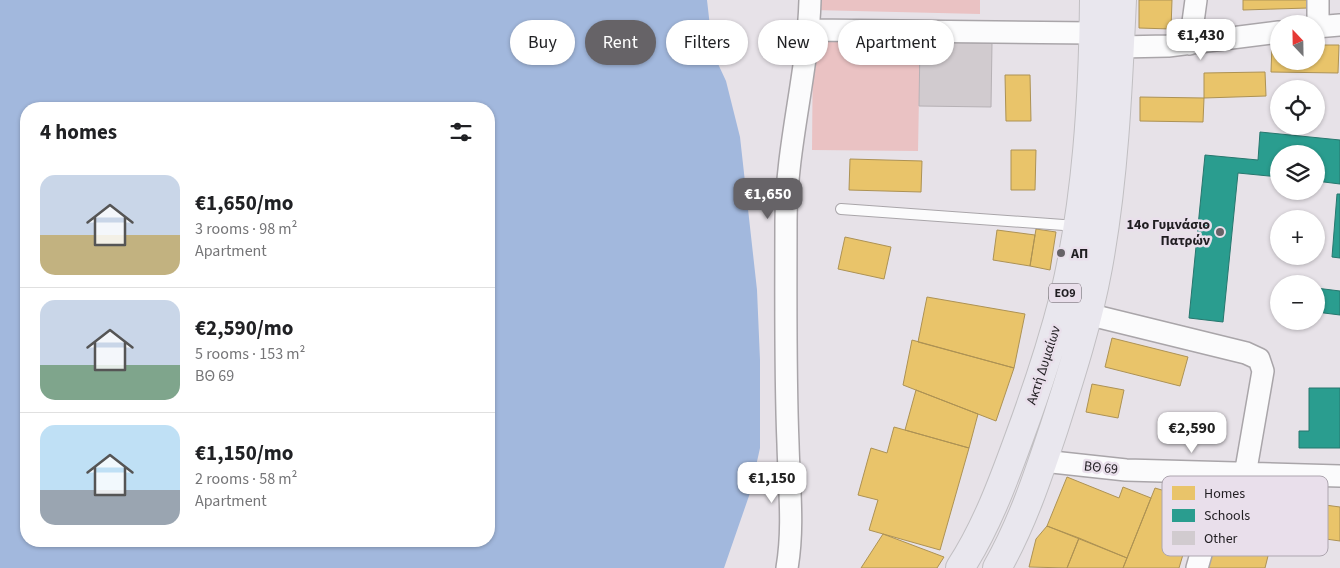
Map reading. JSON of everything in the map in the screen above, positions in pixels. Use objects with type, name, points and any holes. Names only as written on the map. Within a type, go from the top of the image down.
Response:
[{"type":"main road","name":"Ακτή Δυμαίων","points":[[960,568],[991,510],[1025,421],[1056,326],[1077,226],[1087,140],[1094,0]]},
{"type":"main road","name":"Ακτή Δυμαίων","points":[[997,568],[1019,523],[1043,461],[1072,373],[1098,269],[1106,215],[1122,0]]},
{"type":"street","points":[[809,20],[810,0]]},
{"type":"street","points":[[1190,44],[1196,0]]},
{"type":"street","points":[[1317,15],[1318,0]]},
{"type":"street","points":[[1325,26],[1340,25]]},
{"type":"street","points":[[828,30],[1093,33]]},
{"type":"street","points":[[1120,47],[1190,44],[1270,33]]},
{"type":"street","points":[[786,568],[792,540],[788,443],[786,219],[790,156],[804,65]]},
{"type":"street","points":[[1087,314],[1246,353],[1259,359],[1263,371],[1245,475]]},
{"type":"street","name":"ΒΘ 69","points":[[1043,461],[1126,470],[1245,475],[1340,476]]},
{"type":"lane","points":[[841,209],[1077,226]]},
{"type":"shaded area","points":[[814,0],[980,0],[980,14],[813,10]]},
{"type":"shaded area","points":[[828,41],[838,41],[838,65],[920,65],[918,151],[812,150],[813,65],[828,65]]},
{"type":"water","points":[[0,0],[707,0],[709,20],[666,20],[666,65],[719,65],[726,81],[740,137],[757,290],[760,360],[760,448],[750,493],[724,568],[0,568]]},
{"type":"building: Homes","points":[[1139,0],[1172,0],[1171,29],[1139,28]]},
{"type":"building: Homes","points":[[1243,0],[1307,0],[1308,8],[1243,10]]},
{"type":"building: Homes","points":[[1325,45],[1339,45],[1338,73],[1271,72],[1271,70],[1325,70]]},
{"type":"building: Homes","points":[[1265,72],[1266,96],[1204,98],[1204,73]]},
{"type":"building: Homes","points":[[1005,75],[1030,75],[1031,121],[1006,121]]},
{"type":"building: Homes","points":[[1140,97],[1204,98],[1203,122],[1140,121]]},
{"type":"building: Homes","points":[[1011,150],[1036,150],[1035,190],[1011,190]]},
{"type":"building: Homes","points":[[850,159],[922,161],[921,192],[849,190]]},
{"type":"building: Homes","points":[[1036,229],[1056,232],[1050,270],[1030,266]]},
{"type":"building: Homes","points":[[997,230],[1035,235],[1030,266],[993,260]]},
{"type":"building: Homes","points":[[845,237],[891,247],[884,279],[838,269]]},
{"type":"building: Homes","points":[[927,297],[1025,314],[1014,368],[918,342]]},
{"type":"building: Homes","points":[[1112,338],[1188,357],[1180,386],[1105,367]]},
{"type":"building: Homes","points":[[912,340],[1014,368],[996,421],[903,385]]},
{"type":"building: Homes","points":[[1092,384],[1124,390],[1118,418],[1086,412]]},
{"type":"building: Homes","points":[[916,390],[978,414],[969,448],[905,430]]},
{"type":"building: Homes","points":[[894,427],[969,448],[940,550],[869,530],[878,500],[858,495],[871,448],[887,453]]},
{"type":"building: Homes","points":[[1067,477],[1119,498],[1123,487],[1151,498],[1127,558],[1047,526]]},
{"type":"building: Homes","points":[[1155,488],[1162,490],[1162,556],[1183,556],[1179,568],[1123,568]]},
{"type":"building: Homes","points":[[1328,505],[1340,507],[1340,541],[1328,539]]},
{"type":"building: Homes","points":[[1047,526],[1079,538],[1067,568],[1029,567],[1036,539]]},
{"type":"building: Homes","points":[[883,534],[944,557],[937,568],[861,568]]},
{"type":"building: Homes","points":[[1079,538],[1127,558],[1123,568],[1067,568]]},
{"type":"building: Homes","points":[[1206,556],[1268,556],[1265,568],[1203,568]]},
{"type":"building: Schools","points":[[1260,132],[1270,133],[1270,135],[1340,140],[1340,184],[1325,182],[1325,145],[1270,145],[1270,176],[1238,173],[1223,322],[1189,318],[1205,155],[1258,160]]},
{"type":"building: Schools","points":[[1337,194],[1340,194],[1340,258],[1332,257]]},
{"type":"building: Schools","points":[[1325,289],[1340,291],[1340,315],[1325,313]]},
{"type":"building: Schools","points":[[1309,388],[1340,388],[1340,448],[1299,448],[1299,431],[1309,431]]},
{"type":"building: Other","points":[[954,42],[992,43],[991,107],[919,106],[920,65],[954,65]]},
{"type":"place","name":"14o Γυμνάσιο Πατρών","points":[[1220,232]]},
{"type":"place","name":"ΑΠ","points":[[1061,253]]}]
